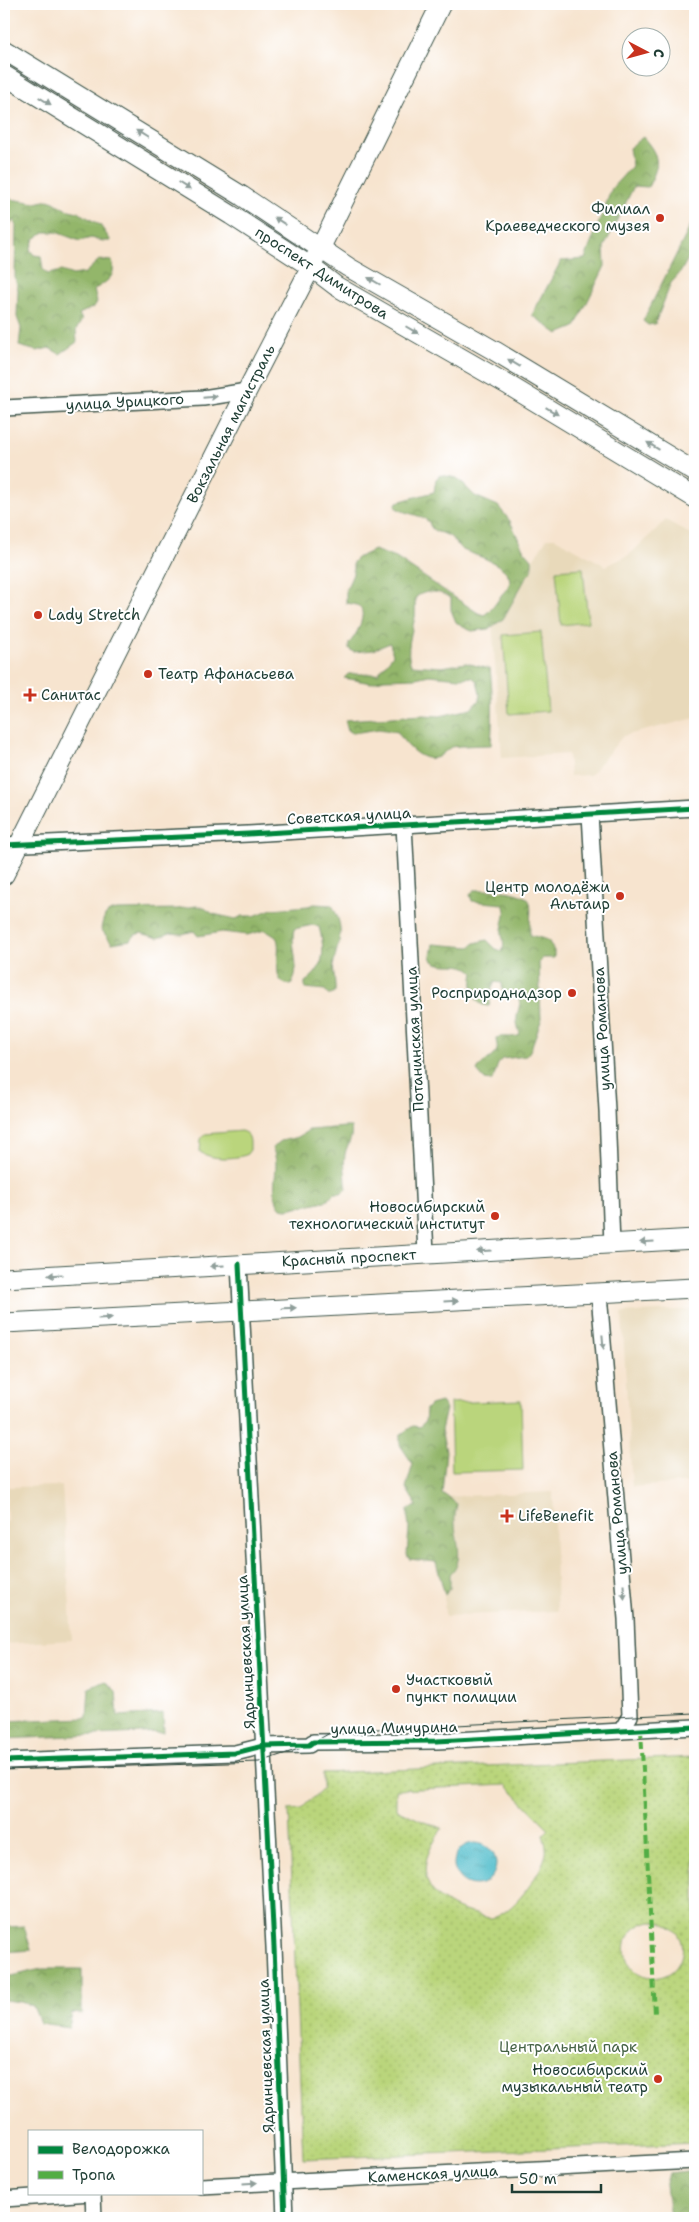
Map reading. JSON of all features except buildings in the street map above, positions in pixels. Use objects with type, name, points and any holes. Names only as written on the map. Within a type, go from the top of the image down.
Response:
[{"type":"main road","name":"Вокзальная магистраль","points":[[4,875],[12,845],[311,267],[441,4]]},
{"type":"main road","name":"проспект Димитрова","points":[[4,50],[234,191],[321,247],[348,267],[495,350],[695,472]]},
{"type":"main road","name":"проспект Димитрова","points":[[4,75],[231,215],[311,267],[336,286],[510,386],[695,498]]},
{"type":"main road","name":"Красный проспект","points":[[4,1278],[695,1239]]},
{"type":"main road","points":[[4,1323],[695,1288]]},
{"type":"street","name":"улица Урицкого","points":[[4,408],[193,398],[246,391]]},
{"type":"street","name":"Советская улица","points":[[12,845],[695,808]]},
{"type":"street","name":"улица Романова","points":[[590,814],[607,1110],[612,1245]]},
{"type":"street","name":"Потанинская улица","points":[[404,825],[426,1254]]},
{"type":"street","name":"Ядринцевская улица","points":[[239,1264],[285,2218]]},
{"type":"street","name":"улица Романова","points":[[599,1294],[626,1629],[630,1716],[621,1730]]},
{"type":"street","name":"улица Мичурина","points":[[4,1761],[234,1753],[263,1746],[309,1745],[313,1742],[437,1741],[695,1727]]},
{"type":"street","name":"Каменская улица","points":[[202,2186],[695,2161]]},
{"type":"street","points":[[4,2199],[77,2194]]},
{"type":"street","points":[[92,2194],[94,2218]]},
{"type":"shaded area","points":[[666,520],[695,537],[695,718],[623,736],[590,775],[570,776],[568,754],[502,758],[492,623],[547,538],[555,538],[606,566],[629,555]]},
{"type":"shaded area","points":[[695,1309],[695,1482],[632,1487],[622,1313]]},
{"type":"shaded area","points":[[62,1486],[72,1640],[4,1644],[4,1523],[7,1522],[6,1487]]},
{"type":"shaded area","points":[[553,1492],[557,1611],[445,1616],[440,1497]]},
{"type":"green space","points":[[643,137],[653,150],[655,156],[656,166],[652,179],[648,187],[634,186],[604,247],[605,266],[575,327],[558,334],[532,315],[561,261],[585,259],[612,188],[632,166],[629,148]]},
{"type":"green space","points":[[4,198],[36,203],[48,200],[54,202],[65,209],[78,212],[100,225],[111,241],[91,238],[80,241],[56,232],[44,232],[34,239],[30,250],[34,255],[41,256],[43,270],[48,274],[61,271],[73,275],[85,273],[99,260],[112,261],[112,275],[94,290],[97,302],[94,307],[79,314],[82,320],[76,330],[77,342],[60,354],[49,348],[37,351],[19,346],[21,328],[17,317],[18,290],[15,277],[16,226],[14,220],[10,225],[4,225]]},
{"type":"green space","points":[[695,217],[695,246],[680,273],[671,283],[655,324],[648,325],[643,321]]},
{"type":"green space","points":[[440,475],[457,478],[475,496],[498,506],[510,521],[523,549],[532,559],[532,571],[527,576],[503,619],[489,629],[472,631],[461,626],[456,622],[451,610],[451,598],[438,592],[424,593],[416,597],[415,617],[409,648],[411,665],[442,667],[466,663],[490,669],[491,678],[491,745],[451,747],[438,757],[426,758],[414,752],[398,732],[379,729],[353,733],[348,731],[345,720],[423,715],[440,716],[471,709],[479,700],[480,694],[477,681],[472,677],[460,678],[429,675],[416,678],[384,679],[371,683],[344,678],[348,674],[378,674],[393,655],[390,643],[373,650],[354,652],[349,649],[349,643],[359,627],[362,613],[359,606],[346,603],[346,590],[353,574],[353,562],[374,550],[396,558],[478,613],[484,615],[494,606],[510,583],[508,575],[504,570],[490,561],[463,550],[451,537],[432,529],[429,522],[425,519],[395,507],[397,502],[434,492],[436,479]]},
{"type":"green space","points":[[583,568],[588,622],[561,625],[556,570]]},
{"type":"green space","points":[[541,632],[548,711],[509,714],[503,635]]},
{"type":"green space","points":[[474,890],[505,891],[527,898],[531,907],[530,935],[548,940],[554,951],[554,958],[542,958],[539,963],[541,1021],[530,1051],[526,1056],[502,1059],[491,1081],[485,1080],[477,1071],[496,1052],[496,1038],[520,1035],[517,1024],[519,999],[514,994],[509,998],[503,995],[502,983],[495,982],[492,987],[489,1006],[483,1005],[479,1003],[474,994],[474,973],[464,966],[438,964],[433,961],[431,956],[433,944],[470,947],[475,943],[487,940],[496,949],[502,951],[504,945],[502,930],[505,914],[503,904],[472,901],[470,895]]},
{"type":"green space","points":[[314,904],[332,905],[340,927],[334,964],[335,992],[329,995],[325,990],[305,988],[305,982],[317,971],[322,958],[323,950],[319,927],[313,925],[294,929],[293,943],[296,971],[291,985],[284,983],[280,979],[277,965],[278,942],[276,937],[265,930],[247,935],[222,932],[198,936],[194,931],[182,934],[170,933],[158,938],[141,933],[135,935],[131,940],[112,943],[101,929],[105,916],[117,910],[178,909],[196,906],[203,907],[213,914],[236,919],[242,916],[254,916],[272,909]]},
{"type":"green space","points":[[351,1127],[350,1139],[345,1155],[346,1189],[341,1193],[335,1193],[325,1201],[287,1209],[281,1208],[275,1194],[276,1163],[272,1148],[281,1141],[298,1137],[309,1130]]},
{"type":"green space","points":[[241,1131],[247,1134],[250,1140],[250,1150],[246,1155],[222,1158],[205,1155],[200,1152],[201,1139],[205,1134]]},
{"type":"green space","points":[[521,1400],[523,1470],[452,1472],[450,1403]]},
{"type":"green space","points":[[441,1402],[446,1409],[441,1430],[446,1451],[442,1493],[457,1504],[455,1521],[458,1551],[455,1569],[450,1574],[450,1588],[445,1595],[436,1562],[409,1559],[407,1555],[409,1528],[407,1510],[417,1506],[406,1488],[413,1464],[400,1445],[400,1435],[413,1426],[419,1427],[425,1422],[426,1409],[430,1405]]},
{"type":"green space","points":[[106,1681],[116,1691],[118,1716],[163,1713],[164,1732],[4,1739],[4,1721],[87,1718],[89,1688]]},
{"type":"green space","name":"Центральный парк","points":[[695,1757],[695,2143],[303,2159],[289,1810],[301,1809],[323,1788],[323,1773]],"holes":[[[506,1785],[549,1829],[543,1835],[546,1854],[531,1884],[516,1903],[499,1916],[489,1918],[466,1912],[448,1904],[433,1891],[425,1873],[426,1862],[430,1849],[442,1828],[396,1809],[396,1790]],[[650,1921],[670,1926],[679,1935],[683,1947],[681,1957],[674,1969],[666,1975],[652,1978],[640,1975],[632,1968],[626,1958],[625,1947],[629,1936],[637,1927]]]},
{"type":"green space","points":[[24,1926],[31,1950],[4,1952],[6,1927]]},
{"type":"green space","points":[[42,1969],[82,1969],[82,2014],[72,2013],[69,2027],[40,2023],[33,2006],[4,2000],[4,1977]]},
{"type":"green space","points":[[695,2170],[695,2218],[670,2218],[666,2184],[669,2173]]},
{"type":"water","points":[[475,1843],[490,1849],[496,1864],[490,1879],[475,1885],[460,1879],[454,1864],[460,1849]]},
{"type":"tram line","points":[[4,1770],[259,1762],[305,1747],[337,1731],[695,1713]]},
{"type":"marked path","points":[[641,1729],[655,2014]]},
{"type":"cycle path","points":[[4,845],[248,834],[695,808]]},
{"type":"cycle path","points":[[239,1264],[274,1947],[285,2218]]},
{"type":"cycle path","points":[[4,1761],[235,1753],[263,1746],[309,1745],[313,1742],[437,1741],[695,1727]]},
{"type":"place","name":"Филиал Краеведческого музея","points":[[660,218]]},
{"type":"place","name":"Lady Stretch","points":[[38,615]]},
{"type":"place","name":"Театр Афанасьева","points":[[148,674]]},
{"type":"place","name":"Санитас","points":[[30,695]]},
{"type":"place","name":"Центр молодёжи Альтаир","points":[[620,896]]},
{"type":"place","name":"Росприроднадзор","points":[[572,993]]},
{"type":"place","name":"Новосибирский технологический институт","points":[[495,1216]]},
{"type":"place","name":"LifeBenefit","points":[[507,1516]]},
{"type":"place","name":"Участковый пункт полиции","points":[[396,1689]]},
{"type":"place","name":"Новосибирский музыкальный театр","points":[[658,2079]]}]
